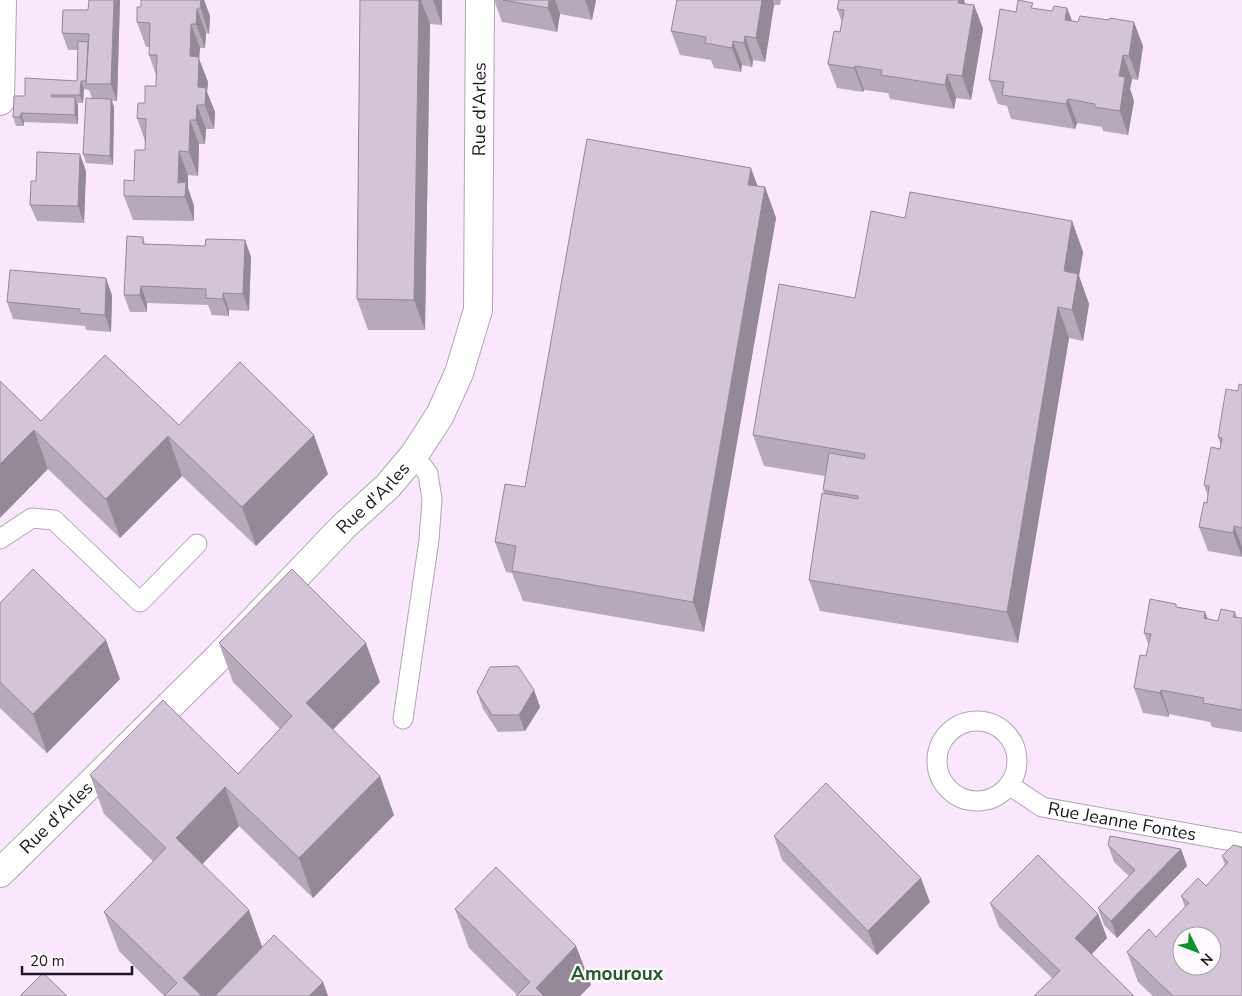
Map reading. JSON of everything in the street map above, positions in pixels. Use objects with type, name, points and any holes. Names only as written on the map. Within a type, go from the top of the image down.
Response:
[{"type":"street","points":[[0,101],[2,0]]},
{"type":"street","name":"Rue d'Arles","points":[[1,871],[218,658],[344,526],[388,486],[414,455],[440,415],[460,373],[478,310],[480,0]]},
{"type":"lane","points":[[403,719],[429,540],[432,499],[428,474],[414,455]]},
{"type":"lane","points":[[0,539],[32,518],[54,520],[140,602],[197,544]]},
{"type":"lane","points":[[982,721],[995,725],[1006,734],[1014,745],[1017,759],[1015,773],[1009,785],[999,795],[986,800],[972,801],[959,796],[947,788],[940,776],[937,763],[939,749],[945,737],[955,727],[968,722],[982,721]]},
{"type":"lane","name":"Rue Jeanne Fontes","points":[[1009,785],[1042,807],[1242,844]]},
{"type":"building","points":[[89,0],[114,0],[111,84],[86,84],[89,34],[62,33],[63,10],[88,10]]},
{"type":"building","points":[[141,0],[201,0],[200,9],[197,9],[196,24],[191,24],[190,56],[199,57],[198,87],[206,88],[205,105],[197,105],[196,120],[190,120],[189,152],[179,151],[178,183],[186,182],[185,197],[124,196],[124,180],[134,181],[135,150],[145,150],[146,119],[137,118],[138,103],[145,103],[145,86],[156,86],[157,55],[149,55],[150,23],[137,22],[137,7],[141,7]]},
{"type":"building","points":[[360,0],[419,0],[414,300],[357,299]]},
{"type":"building","points":[[503,0],[549,0],[548,8]]},
{"type":"building","points":[[677,0],[762,0],[756,38],[745,36],[744,43],[733,41],[732,48],[705,43],[706,37],[671,31]]},
{"type":"building","points":[[839,0],[959,0],[958,3],[974,5],[962,76],[947,74],[945,85],[881,75],[882,70],[828,64],[834,31],[840,32],[844,10],[837,9]]},
{"type":"building","points":[[1018,0],[1033,3],[1031,8],[1052,11],[1054,6],[1067,8],[1065,20],[1078,22],[1080,16],[1134,22],[1129,56],[1123,55],[1119,76],[1125,77],[1120,111],[1095,107],[1095,104],[1068,99],[1066,104],[1002,95],[1004,82],[989,80],[1000,9],[1016,12]]},
{"type":"building","points":[[78,41],[88,42],[86,81],[81,81],[80,95],[51,95],[52,97],[75,97],[75,115],[21,113],[20,117],[13,117],[14,96],[25,96],[25,78],[77,81]]},
{"type":"building","points":[[86,98],[111,99],[110,156],[83,154]]},
{"type":"building","points":[[587,139],[751,168],[748,185],[765,187],[693,602],[512,571],[516,546],[495,542],[505,484],[525,487]]},
{"type":"building","points":[[37,152],[80,154],[78,206],[30,205],[31,181],[36,181]]},
{"type":"building","points":[[910,192],[1072,221],[1064,271],[1078,274],[1072,310],[1058,307],[1007,612],[809,580],[822,493],[858,499],[858,496],[823,490],[829,453],[864,459],[865,454],[753,435],[779,284],[855,298],[871,211],[905,218]]},
{"type":"building","points":[[127,236],[143,237],[143,244],[205,246],[206,239],[245,240],[243,294],[223,293],[223,299],[206,298],[206,289],[141,286],[140,295],[124,295]]},
{"type":"building","points":[[10,270],[106,278],[105,315],[80,313],[80,309],[7,302]]},
{"type":"building","points":[[105,355],[179,425],[240,362],[314,435],[242,507],[168,436],[106,499],[34,430],[0,464],[0,381],[41,421]]},
{"type":"building","points":[[1239,384],[1242,385],[1242,528],[1234,526],[1233,533],[1199,527],[1204,502],[1207,503],[1209,486],[1204,485],[1211,447],[1220,449],[1222,438],[1218,437],[1226,389],[1238,391]]},
{"type":"building","points":[[33,569],[106,640],[33,714],[0,682],[0,603]]},
{"type":"building","points":[[292,569],[366,643],[306,703],[380,776],[299,858],[225,787],[176,838],[249,910],[183,978],[202,996],[164,996],[177,983],[104,912],[166,848],[90,775],[163,700],[238,774],[292,716],[219,643]]},
{"type":"building","points":[[1150,599],[1176,604],[1176,607],[1205,612],[1204,618],[1218,621],[1221,609],[1235,612],[1233,617],[1242,618],[1242,710],[1203,703],[1204,698],[1161,690],[1160,693],[1134,688],[1140,655],[1146,656],[1151,634],[1144,633]]},
{"type":"building","points":[[518,666],[534,690],[519,715],[492,715],[477,692],[490,667]]},
{"type":"building","points":[[826,783],[921,878],[868,931],[774,836]]},
{"type":"building","points":[[1110,836],[1181,849],[1111,921],[1098,908],[1135,870],[1108,845]]},
{"type":"building","points":[[1233,845],[1242,847],[1242,996],[1173,996],[1127,952],[1149,929],[1156,937],[1189,903],[1181,896],[1198,878],[1206,886],[1228,862],[1222,856]]},
{"type":"building","points":[[1038,855],[1098,914],[1075,938],[1134,996],[1034,996],[1060,971],[990,903]]},
{"type":"building","points":[[496,867],[576,946],[536,988],[544,996],[516,996],[530,982],[455,909]]},
{"type":"building","points":[[274,935],[323,982],[309,996],[215,996]]},
{"type":"building","points":[[43,973],[67,996],[20,996]]},
{"type":"district","name":"Amouroux","points":[[617,974]]}]
